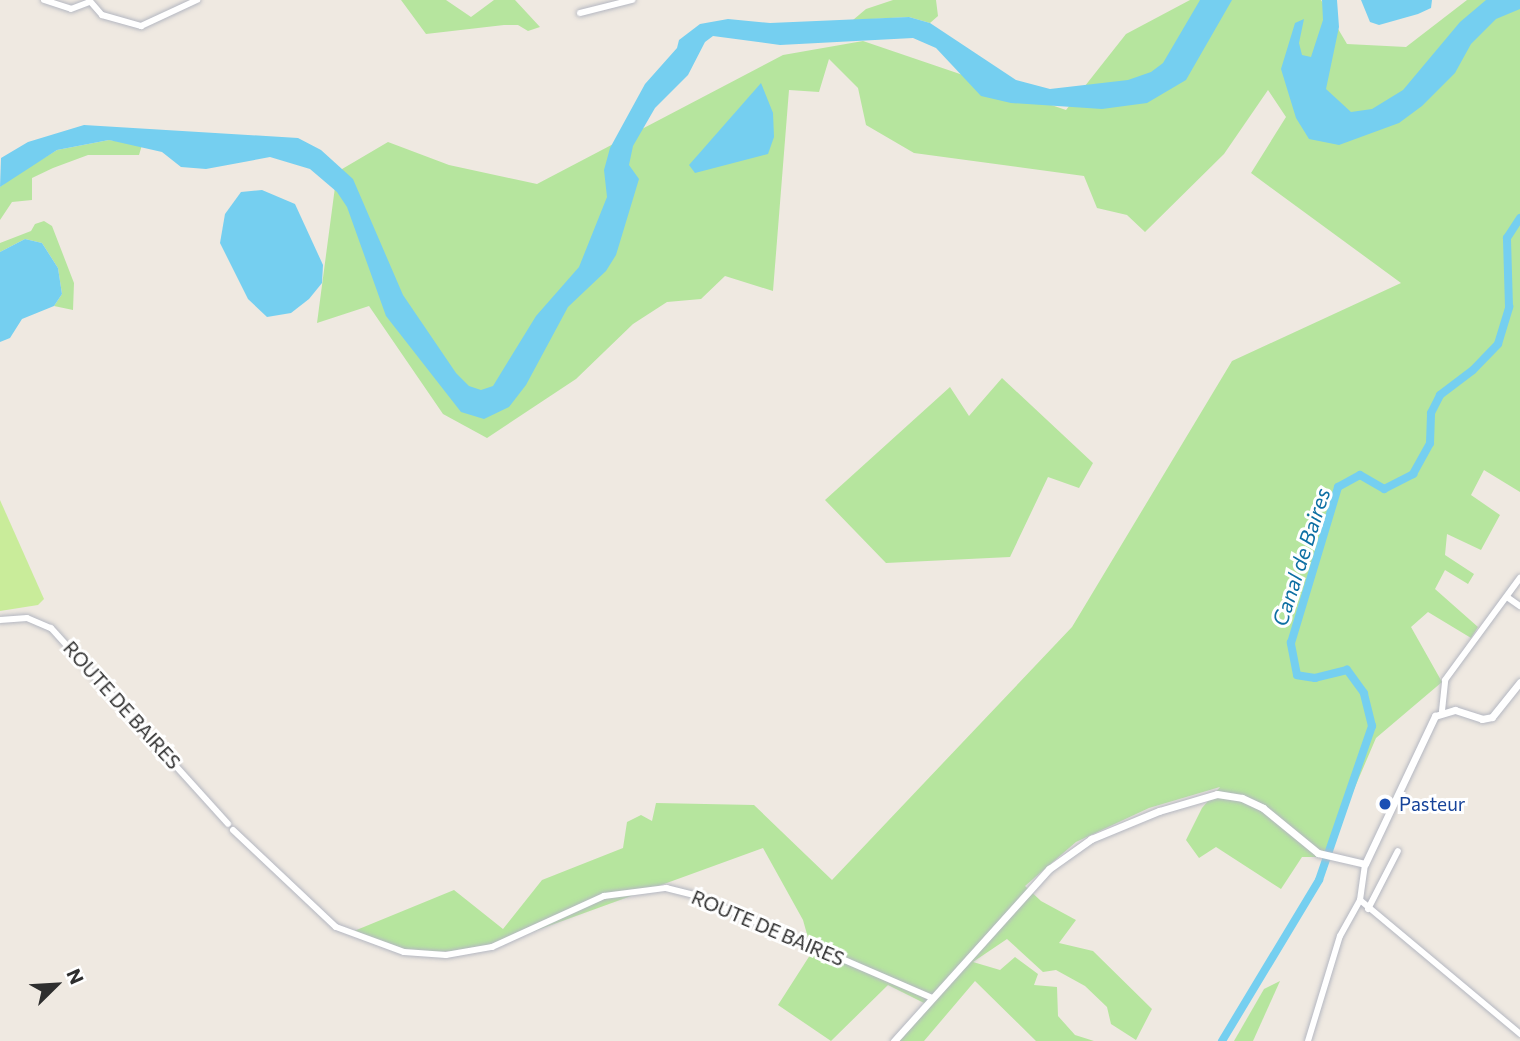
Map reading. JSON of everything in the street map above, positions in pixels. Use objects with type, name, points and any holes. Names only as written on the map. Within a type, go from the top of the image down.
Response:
[{"type":"street","points":[[44,0],[71,9],[89,1],[102,15],[141,26],[153,23],[197,0]]},
{"type":"street","points":[[580,13],[632,0]]},
{"type":"street","points":[[1308,1041],[1340,936],[1360,900],[1365,864],[1430,725],[1442,711],[1445,680],[1520,578]]},
{"type":"street","points":[[1507,597],[1520,606]]},
{"type":"street","name":"ROUTE DE BAIRES","points":[[0,620],[27,618],[51,628],[228,824]]},
{"type":"street","points":[[1442,711],[1455,710],[1482,719],[1492,717],[1520,682]]},
{"type":"street","points":[[894,1041],[1061,858],[1109,830],[1159,811],[1217,794],[1242,798],[1263,808],[1318,853],[1365,864]]},
{"type":"street","name":"ROUTE DE BAIRES","points":[[233,830],[336,927],[404,952],[446,955],[492,947],[604,896],[637,888],[666,888],[694,895],[932,998]]},
{"type":"street","points":[[1368,909],[1398,851]]},
{"type":"street","points":[[1360,900],[1520,1034]]},
{"type":"green space","points":[[401,0],[446,0],[471,17],[494,0],[515,0],[540,27],[528,31],[518,25],[504,25],[426,34]]},
{"type":"green space","points":[[893,0],[936,0],[938,16],[930,23],[909,17],[853,20],[866,9]]},
{"type":"green space","points":[[1190,0],[1321,0],[1347,44],[1406,47],[1467,0],[1520,0],[1520,492],[1484,470],[1471,495],[1500,515],[1481,550],[1447,534],[1445,555],[1474,574],[1468,584],[1445,570],[1435,589],[1478,627],[1471,638],[1428,612],[1411,627],[1442,682],[1376,738],[1325,857],[1302,857],[1281,889],[1216,847],[1199,858],[1186,840],[1202,808],[1220,787],[1149,808],[1076,842],[1025,886],[1041,901],[1076,920],[1059,943],[1093,951],[1152,1009],[1136,1040],[1111,1024],[1107,1007],[1085,986],[1056,970],[1043,972],[1007,939],[973,962],[1000,970],[1015,957],[1038,974],[1034,985],[1057,987],[1058,1016],[1075,1035],[1094,1041],[1036,1041],[975,981],[924,1041],[898,1041],[928,1005],[888,985],[831,1041],[778,1005],[812,952],[803,920],[763,848],[488,948],[414,954],[354,931],[454,890],[503,929],[542,880],[623,848],[627,822],[641,815],[652,821],[656,803],[754,805],[832,880],[1072,627],[1232,361],[1401,283],[1251,173],[1286,117],[1268,90],[1224,154],[1145,232],[1127,215],[1097,208],[1084,176],[914,153],[866,125],[858,88],[829,59],[819,92],[789,90],[773,291],[725,276],[701,299],[667,302],[633,324],[576,379],[487,438],[443,414],[369,306],[317,323],[337,172],[388,142],[449,165],[537,184],[783,55],[863,41],[1066,110],[1126,34]]},
{"type":"green space","points":[[109,140],[142,145],[139,155],[88,155],[53,168],[32,178],[32,200],[12,202],[0,220],[0,187],[14,176],[57,150]]},
{"type":"green space","points":[[44,221],[52,226],[74,283],[73,310],[54,306],[62,294],[58,268],[42,243],[25,239],[0,252],[0,243],[31,231],[35,224]]},
{"type":"green space","points":[[1002,378],[1093,463],[1079,488],[1048,477],[1010,557],[886,563],[825,500],[950,387],[969,416]]},
{"type":"green space","points":[[0,500],[44,599],[38,605],[0,611]]},
{"type":"green space","points":[[1280,981],[1253,1041],[1234,1041],[1264,989]]},
{"type":"water","points":[[1200,0],[1232,0],[1186,80],[1147,103],[1102,109],[1011,103],[981,96],[936,48],[913,38],[780,45],[713,36],[705,42],[688,75],[655,108],[633,146],[629,165],[639,179],[616,255],[606,271],[568,307],[526,385],[509,407],[484,419],[461,412],[386,316],[347,207],[337,192],[310,169],[270,157],[206,169],[181,167],[162,152],[109,140],[57,150],[0,187],[1,158],[28,142],[84,125],[298,138],[321,150],[353,179],[403,295],[456,373],[469,386],[481,390],[493,386],[536,316],[579,267],[607,197],[604,170],[610,148],[645,84],[677,48],[679,40],[700,24],[728,19],[770,23],[909,17],[930,23],[1016,80],[1050,89],[1128,80],[1151,72],[1163,63]]},
{"type":"water","points":[[1322,0],[1337,0],[1339,27],[1326,89],[1351,112],[1372,109],[1403,90],[1460,22],[1486,0],[1520,0],[1520,9],[1496,19],[1471,44],[1455,73],[1422,106],[1399,123],[1339,145],[1309,139],[1296,118],[1281,69],[1295,23],[1304,19],[1299,43],[1302,55],[1311,57],[1323,20]]},
{"type":"water","points":[[1361,0],[1432,0],[1431,8],[1379,25],[1370,22]]},
{"type":"water","points":[[761,83],[773,113],[774,137],[768,154],[695,173],[689,165]]},
{"type":"water","points":[[262,190],[295,204],[323,265],[322,283],[309,299],[291,313],[267,317],[248,299],[220,243],[225,214],[241,192]]},
{"type":"water","points":[[25,239],[42,243],[58,268],[62,294],[54,306],[22,319],[10,338],[0,342],[0,252]]},
{"type":"waterway","name":"Canal de Baires","points":[[1222,1041],[1319,880],[1372,726],[1364,693],[1347,670],[1315,678],[1297,675],[1291,643],[1338,487],[1360,475],[1384,489],[1413,474],[1430,443],[1431,413],[1440,395],[1473,370],[1498,344],[1509,307],[1507,238],[1520,218]]},
{"type":"place","name":"Pasteur","points":[[1385,804]]}]
